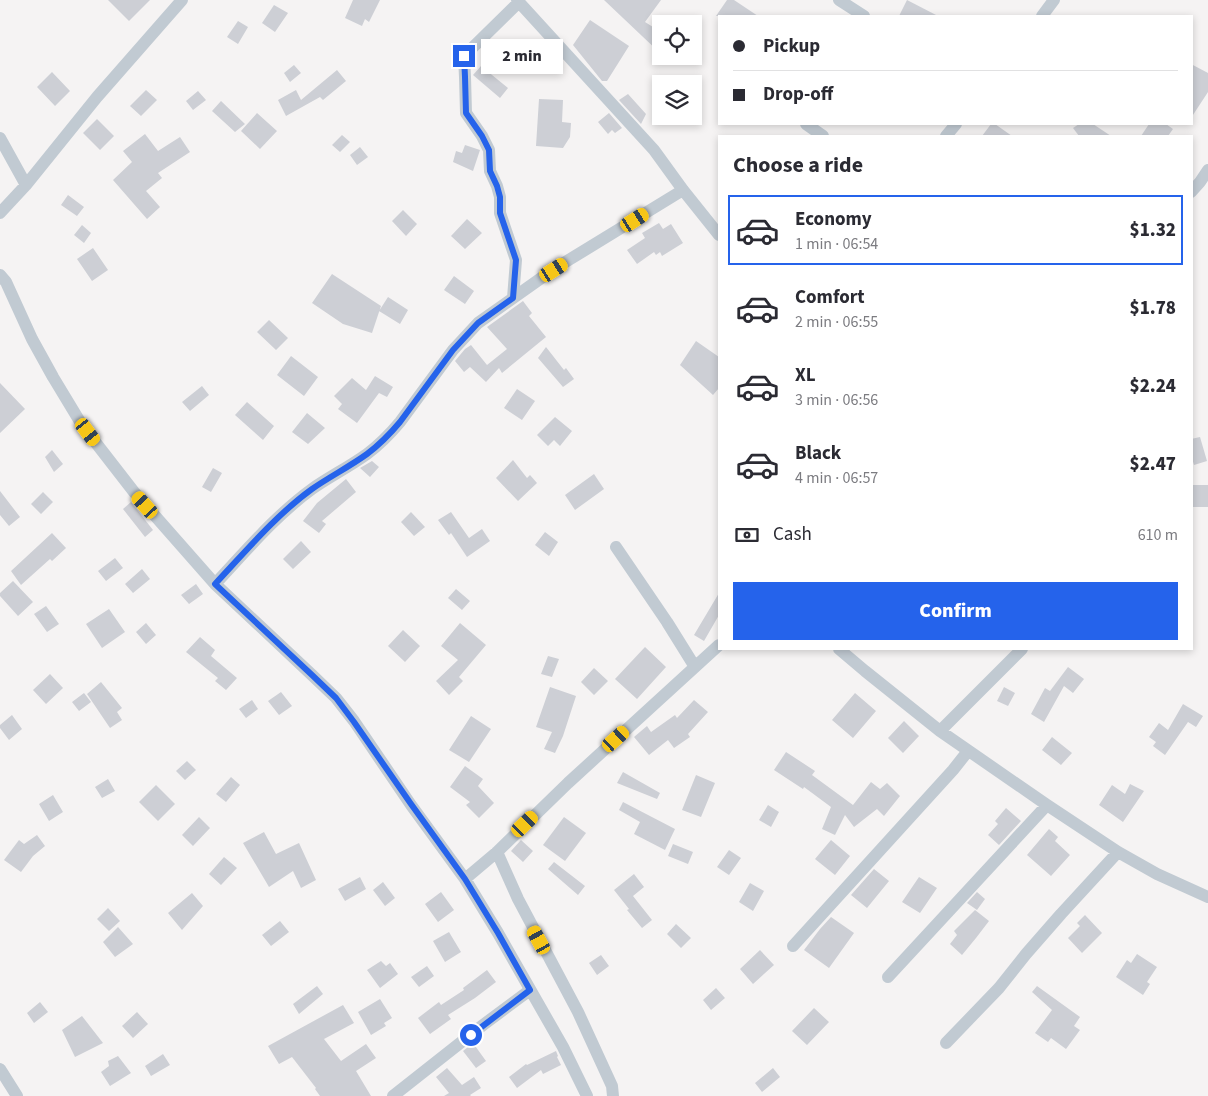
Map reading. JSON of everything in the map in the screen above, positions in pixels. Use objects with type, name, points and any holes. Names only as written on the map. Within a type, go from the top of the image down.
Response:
[{"type":"street","points":[[0,213],[26,185],[97,97],[182,0]]},
{"type":"street","points":[[839,0],[862,15]]},
{"type":"street","points":[[1043,15],[1054,0]]},
{"type":"street","points":[[513,298],[516,260],[500,213],[500,197],[490,171],[489,150],[466,113],[464,56],[522,2],[654,150],[718,234]]},
{"type":"street","points":[[807,125],[822,135]]},
{"type":"street","points":[[947,135],[955,125]]},
{"type":"street","points":[[0,138],[26,185]]},
{"type":"street","points":[[1193,190],[1208,170]]},
{"type":"street","points":[[1200,182],[1208,193]]},
{"type":"street","points":[[215,584],[265,530],[293,505],[311,490],[366,455],[391,434],[453,350],[478,323],[554,270],[683,190]]},
{"type":"street","points":[[0,275],[6,282],[32,339],[82,425],[134,492],[215,584],[336,698],[354,722],[465,879],[563,1047],[587,1096]]},
{"type":"street","points":[[616,547],[695,667]]},
{"type":"street","points":[[465,879],[497,852],[568,783],[718,646]]},
{"type":"street","points":[[840,650],[940,731],[1047,805],[1118,852],[1157,874],[1208,897]]},
{"type":"street","points":[[940,731],[1021,650]]},
{"type":"street","points":[[793,946],[953,770],[968,751]]},
{"type":"street","points":[[888,976],[1047,805]]},
{"type":"street","points":[[497,852],[526,916],[578,1012],[612,1086],[613,1096]]},
{"type":"street","points":[[946,1043],[999,988],[1050,927],[1118,852]]},
{"type":"street","points":[[393,1096],[530,990]]},
{"type":"street","points":[[0,1069],[17,1096]]},
{"type":"building","points":[[108,0],[150,0],[129,21]]},
{"type":"building","points":[[353,0],[380,0],[369,22],[365,19],[362,26],[345,18]]},
{"type":"building","points":[[604,0],[661,0],[645,22],[652,26],[652,45]]},
{"type":"building","points":[[727,0],[734,0],[756,15],[718,15],[716,16]]},
{"type":"building","points":[[907,0],[936,15],[900,15]]},
{"type":"building","points":[[274,5],[288,13],[275,32],[262,23]]},
{"type":"building","points":[[590,20],[629,46],[607,81],[602,81],[573,45]]},
{"type":"building","points":[[238,21],[248,27],[238,44],[227,37]]},
{"type":"building","points":[[294,65],[301,73],[290,82],[284,73]]},
{"type":"building","points":[[1193,65],[1208,73],[1208,92],[1193,115]]},
{"type":"building","points":[[481,66],[508,88],[500,98],[473,75]]},
{"type":"building","points":[[337,70],[346,81],[323,100],[320,97],[286,116],[278,100],[296,90],[301,100]]},
{"type":"building","points":[[52,72],[70,91],[55,106],[37,87]]},
{"type":"building","points":[[146,90],[157,100],[141,116],[130,106]]},
{"type":"building","points":[[198,91],[206,100],[193,110],[186,101]]},
{"type":"building","points":[[628,94],[646,114],[641,124],[619,100]]},
{"type":"building","points":[[539,99],[563,100],[562,122],[571,123],[570,137],[563,148],[536,146]]},
{"type":"building","points":[[221,101],[245,124],[235,132],[212,111]]},
{"type":"building","points":[[257,113],[277,131],[260,149],[241,131]]},
{"type":"building","points":[[609,113],[622,128],[615,133],[612,130],[608,134],[598,122]]},
{"type":"building","points":[[97,119],[114,136],[100,150],[83,133]]},
{"type":"building","points":[[990,125],[996,125],[1011,135],[983,135]]},
{"type":"building","points":[[1078,125],[1094,125],[1110,135],[1078,135],[1073,128]]},
{"type":"building","points":[[1148,125],[1167,125],[1173,129],[1169,135],[1142,135]]},
{"type":"building","points":[[145,134],[158,151],[180,137],[190,152],[158,173],[162,178],[146,191],[160,207],[147,219],[113,180],[132,162],[123,151]]},
{"type":"building","points":[[342,135],[350,142],[340,152],[332,145]]},
{"type":"building","points":[[465,145],[480,150],[473,171],[453,162],[456,151],[462,153]]},
{"type":"building","points":[[360,147],[368,157],[357,165],[350,155]]},
{"type":"building","points":[[68,195],[84,207],[77,216],[61,205]]},
{"type":"building","points":[[403,210],[417,224],[406,236],[392,221]]},
{"type":"building","points":[[467,219],[482,233],[465,249],[451,236]]},
{"type":"building","points":[[659,223],[663,229],[671,224],[683,243],[662,256],[660,252],[656,255],[654,252],[637,264],[627,250],[645,238],[642,233]]},
{"type":"building","points":[[82,225],[91,233],[84,243],[74,235]]},
{"type":"building","points":[[93,248],[108,270],[92,281],[77,259]]},
{"type":"building","points":[[332,274],[381,306],[372,333],[343,324],[312,303]]},
{"type":"building","points":[[454,276],[474,291],[465,304],[444,290]]},
{"type":"building","points":[[388,297],[408,310],[400,324],[379,311]]},
{"type":"building","points":[[523,301],[532,313],[529,316],[546,337],[502,373],[499,368],[486,382],[470,367],[464,372],[455,361],[471,345],[487,365],[507,349],[487,327]]},
{"type":"building","points":[[269,320],[288,338],[276,350],[257,332]]},
{"type":"building","points":[[696,341],[718,356],[718,389],[713,395],[680,365]]},
{"type":"building","points":[[546,347],[564,370],[566,368],[574,379],[563,387],[538,358]]},
{"type":"building","points":[[291,356],[318,377],[304,396],[277,375]]},
{"type":"building","points":[[375,376],[393,387],[387,397],[379,393],[357,423],[338,409],[342,404],[334,396],[352,378],[366,390]]},
{"type":"building","points":[[0,383],[25,409],[0,433]]},
{"type":"building","points":[[202,386],[209,395],[190,411],[182,402]]},
{"type":"building","points":[[517,389],[535,401],[522,420],[504,408]]},
{"type":"building","points":[[247,402],[274,426],[263,440],[235,415]]},
{"type":"building","points":[[307,413],[325,428],[308,444],[292,432]]},
{"type":"building","points":[[555,417],[572,431],[560,446],[554,440],[548,446],[537,435]]},
{"type":"building","points":[[1200,437],[1207,461],[1194,465],[1193,462],[1193,439]]},
{"type":"building","points":[[52,450],[63,464],[54,472],[45,457]]},
{"type":"building","points":[[513,460],[527,478],[530,475],[537,483],[518,501],[496,478]]},
{"type":"building","points":[[372,461],[379,467],[370,477],[360,468]]},
{"type":"building","points":[[213,468],[222,473],[211,492],[202,487]]},
{"type":"building","points":[[594,474],[604,489],[575,510],[565,495]]},
{"type":"building","points":[[346,479],[356,492],[322,521],[326,524],[319,533],[303,521],[317,503]]},
{"type":"building","points":[[1193,485],[1208,485],[1208,507],[1193,507]]},
{"type":"building","points":[[0,491],[20,517],[9,526],[0,515]]},
{"type":"building","points":[[43,492],[53,502],[41,514],[31,504]]},
{"type":"building","points":[[131,502],[153,530],[145,537],[123,509]]},
{"type":"building","points":[[411,512],[425,527],[414,536],[401,522]]},
{"type":"building","points":[[451,512],[469,538],[482,529],[490,541],[467,557],[451,533],[449,535],[438,520]]},
{"type":"building","points":[[545,532],[558,542],[549,556],[535,545]]},
{"type":"building","points":[[52,533],[66,548],[52,561],[50,559],[21,585],[11,571]]},
{"type":"building","points":[[301,541],[311,552],[293,569],[283,559]]},
{"type":"building","points":[[115,558],[123,568],[106,581],[98,571]]},
{"type":"building","points":[[142,569],[150,579],[133,593],[125,584]]},
{"type":"building","points":[[13,581],[33,602],[18,616],[0,596],[0,593]]},
{"type":"building","points":[[196,584],[203,594],[189,604],[181,595]]},
{"type":"building","points":[[456,589],[470,601],[462,610],[448,598]]},
{"type":"building","points":[[718,595],[718,617],[704,641],[694,635]]},
{"type":"building","points":[[46,606],[59,624],[47,632],[34,614]]},
{"type":"building","points":[[109,609],[125,632],[102,648],[86,624]]},
{"type":"building","points":[[146,623],[156,635],[146,644],[136,632]]},
{"type":"building","points":[[460,623],[486,645],[459,677],[463,681],[449,695],[436,681],[458,660],[441,646]]},
{"type":"building","points":[[403,630],[420,646],[405,662],[388,646]]},
{"type":"building","points":[[200,637],[215,650],[211,656],[237,678],[226,690],[215,681],[218,678],[186,652]]},
{"type":"building","points":[[645,647],[666,667],[637,699],[615,679]]},
{"type":"building","points":[[548,656],[559,659],[552,677],[541,674]]},
{"type":"building","points":[[1068,667],[1084,679],[1073,693],[1064,686],[1044,722],[1031,714],[1045,688],[1050,691]]},
{"type":"building","points":[[594,668],[608,681],[594,695],[581,682]]},
{"type":"building","points":[[50,674],[63,688],[46,704],[33,690]]},
{"type":"building","points":[[101,682],[122,708],[117,712],[122,720],[110,728],[87,694]]},
{"type":"building","points":[[550,687],[576,696],[563,736],[555,753],[544,749],[552,732],[536,727]]},
{"type":"building","points":[[1004,687],[1015,693],[1008,706],[997,701]]},
{"type":"building","points":[[281,692],[292,706],[279,715],[268,701]]},
{"type":"building","points":[[84,693],[91,702],[79,711],[72,702]]},
{"type":"building","points":[[855,693],[876,711],[853,738],[832,720]]},
{"type":"building","points":[[252,700],[258,709],[246,718],[239,709]]},
{"type":"building","points":[[694,700],[708,712],[688,734],[690,737],[674,748],[668,740],[649,755],[634,737],[647,726],[651,732],[675,715],[677,718]]},
{"type":"building","points":[[1183,704],[1203,716],[1196,727],[1188,722],[1165,755],[1153,746],[1156,742],[1149,737],[1159,723],[1168,730]]},
{"type":"building","points":[[12,715],[22,729],[9,740],[0,728],[0,725]]},
{"type":"building","points":[[471,716],[491,729],[469,762],[449,750]]},
{"type":"building","points":[[904,721],[919,736],[903,753],[888,738]]},
{"type":"building","points":[[1052,737],[1072,753],[1061,765],[1042,750]]},
{"type":"building","points":[[786,752],[815,771],[812,775],[853,805],[871,782],[880,789],[887,783],[900,796],[884,816],[877,809],[854,827],[845,815],[835,835],[822,829],[831,807],[804,787],[803,789],[774,770]]},
{"type":"building","points":[[187,761],[196,770],[185,780],[176,771]]},
{"type":"building","points":[[465,766],[483,779],[478,786],[494,803],[479,818],[466,805],[470,802],[450,787]]},
{"type":"building","points":[[623,772],[660,793],[657,799],[617,783]]},
{"type":"building","points":[[696,775],[715,783],[701,817],[682,810]]},
{"type":"building","points":[[231,777],[240,785],[226,802],[216,794]]},
{"type":"building","points":[[108,779],[115,791],[102,798],[95,787]]},
{"type":"building","points":[[1130,784],[1144,791],[1123,822],[1099,805],[1112,785],[1125,794]]},
{"type":"building","points":[[156,785],[175,804],[158,821],[139,802]]},
{"type":"building","points":[[53,795],[63,812],[49,821],[39,804]]},
{"type":"building","points":[[623,802],[675,829],[665,850],[634,834],[640,822],[619,810]]},
{"type":"building","points":[[768,805],[779,812],[771,827],[759,820]]},
{"type":"building","points":[[1006,808],[1021,821],[999,845],[988,835],[998,824],[995,821]]},
{"type":"building","points":[[199,817],[210,828],[193,846],[182,835]]},
{"type":"building","points":[[564,817],[586,833],[565,861],[543,845]]},
{"type":"building","points":[[1049,829],[1058,837],[1055,841],[1070,855],[1051,876],[1027,855]]},
{"type":"building","points":[[264,832],[276,854],[299,843],[316,880],[301,888],[293,871],[269,887],[243,843]]},
{"type":"building","points":[[37,835],[45,846],[33,856],[21,872],[4,860],[19,840],[24,844]]},
{"type":"building","points":[[521,840],[533,851],[523,862],[511,851]]},
{"type":"building","points":[[831,840],[850,856],[835,875],[815,859]]},
{"type":"building","points":[[673,844],[693,852],[688,864],[668,856]]},
{"type":"building","points":[[729,850],[741,858],[729,875],[717,867]]},
{"type":"building","points":[[224,857],[237,868],[221,885],[209,874]]},
{"type":"building","points":[[554,862],[585,886],[578,895],[548,869]]},
{"type":"building","points":[[874,869],[889,881],[867,908],[851,895]]},
{"type":"building","points":[[634,874],[644,887],[633,896],[652,920],[642,928],[614,890]]},
{"type":"building","points":[[360,877],[366,889],[345,901],[338,889]]},
{"type":"building","points":[[919,877],[937,888],[920,913],[902,902]]},
{"type":"building","points":[[383,882],[395,898],[385,906],[373,890]]},
{"type":"building","points":[[750,883],[764,891],[753,911],[739,902]]},
{"type":"building","points":[[441,892],[454,910],[438,922],[425,904]]},
{"type":"building","points":[[977,892],[985,899],[977,910],[967,903]]},
{"type":"building","points":[[192,893],[203,906],[182,930],[168,913]]},
{"type":"building","points":[[108,908],[120,921],[109,931],[97,919]]},
{"type":"building","points":[[975,910],[989,921],[962,955],[950,944],[957,935],[954,931]]},
{"type":"building","points":[[1085,915],[1102,933],[1082,953],[1068,938],[1080,926],[1077,923]]},
{"type":"building","points":[[831,917],[854,933],[829,968],[804,950]]},
{"type":"building","points":[[280,921],[289,932],[271,946],[262,935]]},
{"type":"building","points":[[676,924],[691,938],[681,948],[667,934]]},
{"type":"building","points":[[118,927],[133,944],[115,957],[103,942]]},
{"type":"building","points":[[449,932],[461,952],[445,962],[433,941]]},
{"type":"building","points":[[760,950],[774,965],[753,984],[740,969]]},
{"type":"building","points":[[1137,954],[1157,967],[1147,982],[1150,984],[1143,995],[1116,977],[1127,960],[1131,963]]},
{"type":"building","points":[[601,955],[609,966],[597,975],[589,963]]},
{"type":"building","points":[[381,961],[386,966],[390,963],[398,974],[380,988],[367,970]]},
{"type":"building","points":[[427,966],[434,976],[419,987],[411,977]]},
{"type":"building","points":[[487,970],[496,982],[448,1015],[451,1019],[430,1034],[418,1018],[439,1002],[441,1005],[464,990],[463,988]]},
{"type":"building","points":[[317,986],[323,994],[299,1014],[293,1004]]},
{"type":"building","points":[[1037,986],[1080,1017],[1074,1026],[1080,1030],[1066,1049],[1051,1038],[1048,1042],[1035,1033],[1052,1010],[1032,992]]},
{"type":"building","points":[[716,988],[725,998],[711,1010],[703,1000]]},
{"type":"building","points":[[380,999],[392,1018],[384,1023],[386,1026],[371,1035],[358,1012]]},
{"type":"building","points":[[40,1002],[48,1012],[34,1023],[27,1013]]},
{"type":"building","points":[[343,1005],[354,1023],[324,1039],[341,1061],[366,1044],[376,1058],[356,1071],[371,1096],[320,1096],[292,1057],[279,1064],[268,1046]]},
{"type":"building","points":[[814,1008],[829,1022],[807,1045],[792,1031]]},
{"type":"building","points":[[137,1012],[148,1024],[133,1038],[122,1026]]},
{"type":"building","points":[[82,1016],[103,1043],[75,1057],[62,1030]]},
{"type":"building","points":[[473,1043],[486,1061],[476,1068],[463,1051]]},
{"type":"building","points":[[556,1051],[561,1065],[543,1074],[541,1070],[517,1088],[509,1077],[526,1064]]},
{"type":"building","points":[[163,1054],[170,1065],[151,1076],[145,1066]]},
{"type":"building","points":[[118,1056],[131,1073],[110,1086],[101,1072],[109,1066],[108,1061]]},
{"type":"building","points":[[447,1068],[462,1085],[474,1077],[481,1088],[471,1096],[444,1096],[449,1093],[436,1077]]},
{"type":"building","points":[[773,1068],[780,1077],[762,1092],[755,1083]]},
{"type":"route","points":[[464,56],[466,113],[489,150],[490,171],[500,197],[500,213],[516,260],[513,298],[478,323],[453,350],[391,434],[366,455],[311,490],[293,505],[265,530],[215,584],[336,698],[465,879],[498,933],[530,990],[471,1035]]}]
